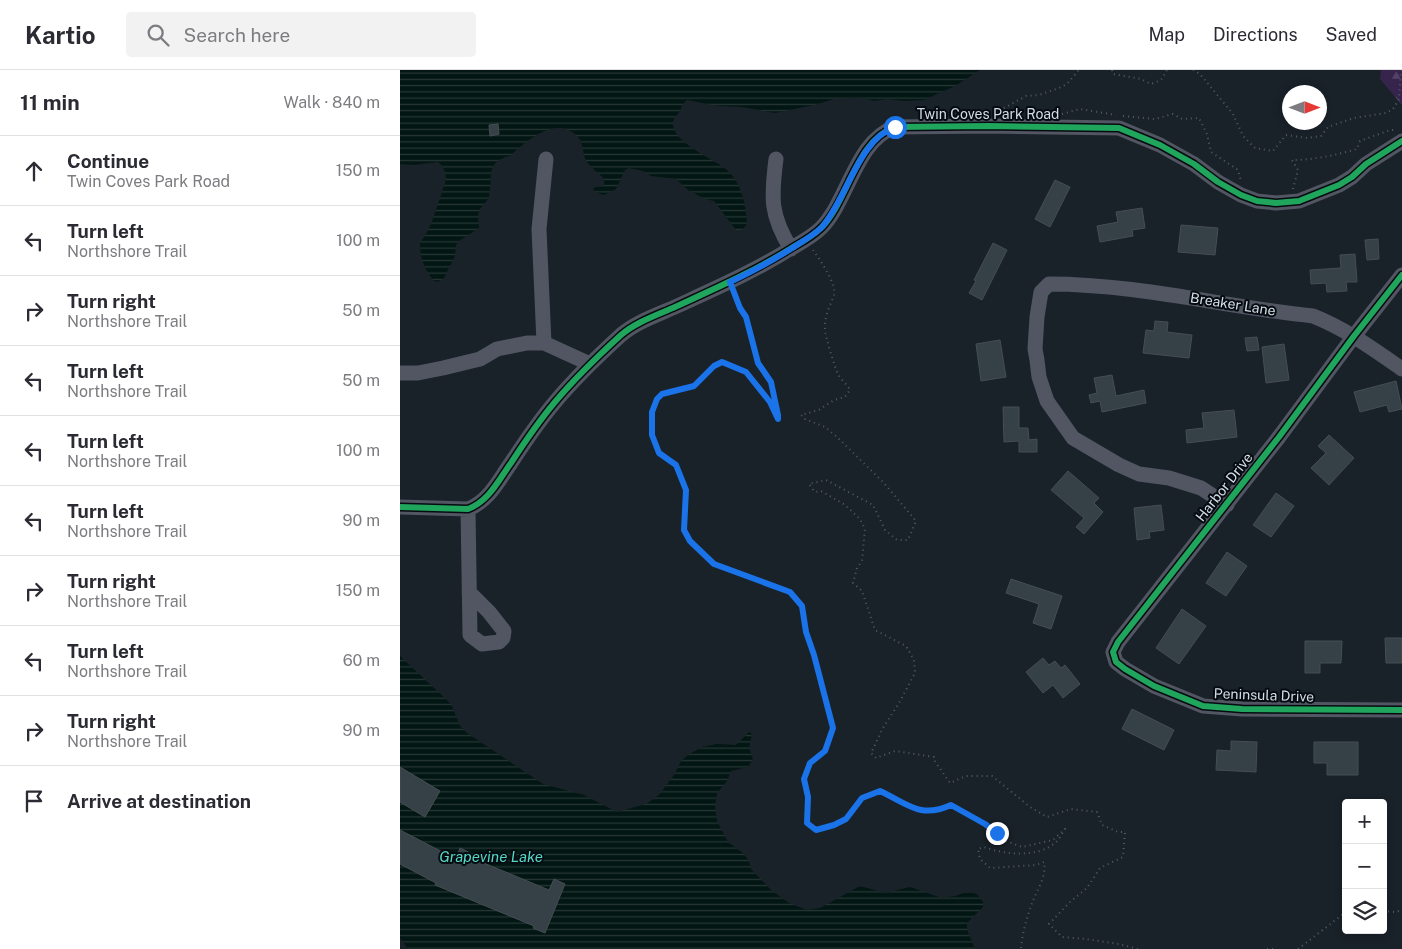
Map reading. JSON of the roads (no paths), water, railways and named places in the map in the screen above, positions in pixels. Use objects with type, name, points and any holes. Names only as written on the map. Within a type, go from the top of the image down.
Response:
[{"type":"street","name":"Twin Coves Park Road","points":[[468,509],[478,505],[496,487],[554,402],[590,364],[624,333],[649,319],[770,262],[821,228],[828,219],[853,172],[877,137],[885,130],[895,127],[983,126],[1119,128],[1185,159],[1241,195],[1257,201],[1276,203],[1300,201],[1339,185],[1352,177],[1373,159],[1402,141]]},
{"type":"street","points":[[544,342],[539,229],[546,159]]},
{"type":"street","points":[[776,159],[773,181],[773,209],[780,232],[791,249]]},
{"type":"street","name":"Harbor Drive","points":[[1113,652],[1118,642],[1227,505],[1402,275]]},
{"type":"street","name":"Breaker Lane","points":[[1227,505],[1200,488],[1169,478],[1139,474],[1119,465],[1073,438],[1047,401],[1035,349],[1041,292],[1049,284],[1087,284],[1140,290],[1313,316],[1332,323],[1354,336],[1402,369]]},
{"type":"street","points":[[400,373],[418,373],[442,368],[480,359],[497,349],[544,342],[590,364]]},
{"type":"street","points":[[400,507],[468,509],[469,592]]},
{"type":"street","name":"Peninsula Drive","points":[[1113,652],[1116,662],[1125,669],[1154,686],[1203,706],[1242,709],[1402,710]]},
{"type":"water","points":[[400,70],[980,70],[955,86],[924,100],[904,101],[887,99],[874,101],[859,97],[834,99],[775,113],[687,100],[674,118],[673,127],[684,141],[727,170],[732,176],[740,188],[744,202],[747,224],[742,230],[736,230],[714,201],[705,199],[688,190],[676,179],[651,176],[643,171],[629,168],[625,170],[616,189],[604,195],[597,193],[593,189],[601,187],[604,184],[604,179],[587,162],[578,137],[560,128],[542,132],[493,166],[488,198],[478,214],[479,228],[459,241],[456,245],[455,256],[444,278],[438,282],[434,281],[425,268],[420,243],[432,220],[446,179],[443,167],[438,162],[414,165],[400,164]]},
{"type":"water","name":"Grapevine Lake","points":[[400,656],[451,704],[460,726],[467,733],[543,784],[584,795],[617,812],[646,804],[659,795],[674,775],[681,761],[688,755],[702,747],[717,744],[736,745],[749,732],[752,734],[749,748],[753,759],[748,767],[731,771],[727,781],[717,793],[715,807],[717,821],[728,842],[743,853],[749,861],[751,869],[771,890],[789,903],[807,910],[820,908],[860,886],[885,893],[910,887],[942,898],[972,892],[978,895],[983,902],[983,907],[967,923],[967,930],[975,949],[408,949],[400,938]]}]
